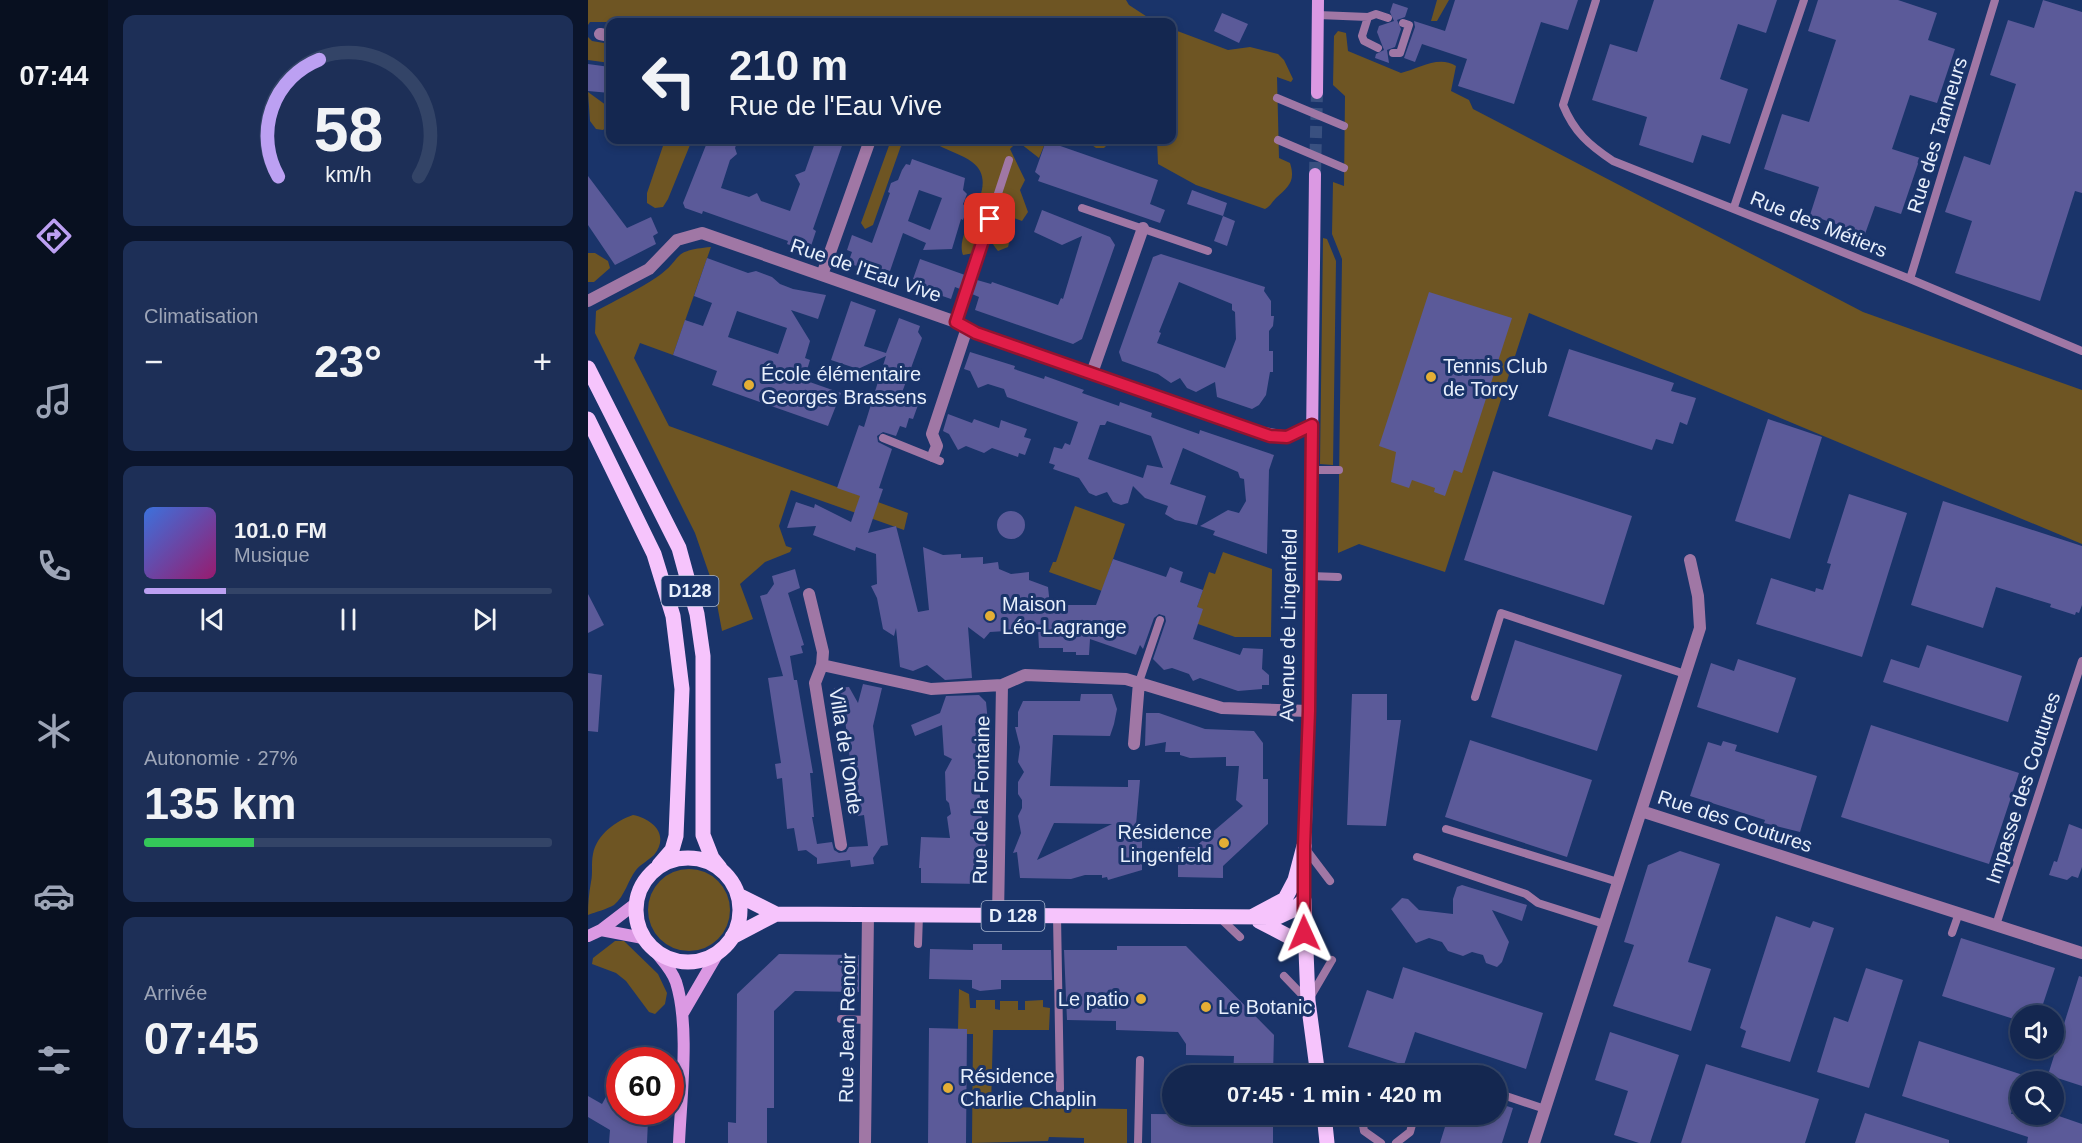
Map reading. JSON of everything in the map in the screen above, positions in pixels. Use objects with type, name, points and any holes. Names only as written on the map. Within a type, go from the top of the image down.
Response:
[{"type":"main road","name":"D128","points":[[588,368],[679,548],[697,614],[703,656],[703,835],[712,858],[720,868]]},
{"type":"main road","points":[[588,419],[654,554],[673,616],[682,689],[676,836],[672,850],[643,882],[635,904],[636,921],[643,938],[655,951],[670,959],[686,962],[703,960],[718,953],[732,937],[740,911],[738,895],[731,880],[720,868],[705,860],[689,857],[659,865]]},
{"type":"main road","points":[[1250,918],[1285,899],[1295,880],[1304,846]]},
{"type":"main road","name":"D 128","points":[[738,895],[776,914],[1278,917]]},
{"type":"main road","points":[[1278,917],[1293,910],[1304,900]]},
{"type":"main road","name":"Avenue de Lingenfeld","points":[[1304,900],[1308,1001],[1317,1065]]},
{"type":"main road","name":"D 128","points":[[732,937],[776,914]]},
{"type":"main road","points":[[1278,917],[1292,922],[1305,939]]},
{"type":"main road","points":[[1250,918],[1305,939]]},
{"type":"main road","points":[[1325,1125],[1327,1143]]},
{"type":"street","points":[[1317,93],[1318,0]]},
{"type":"street","points":[[822,275],[869,144]]},
{"type":"street","name":"Avenue de Lingenfeld","points":[[1304,900],[1309,711],[1315,174]]},
{"type":"street","points":[[1092,373],[1143,228]]},
{"type":"street","name":"Rue de l'Eau Vive","points":[[588,301],[650,269],[674,242],[695,234],[711,236],[1270,436],[1287,437],[1312,425]]},
{"type":"street","points":[[937,459],[937,446],[932,434],[962,325]]},
{"type":"street","points":[[1641,811],[1700,628],[1698,596],[1690,560]]},
{"type":"street","name":"Villa de l'Onde","points":[[809,594],[823,652],[822,665],[815,683],[842,845]]},
{"type":"street","points":[[822,665],[931,689],[1002,685],[1025,675],[1139,682],[1215,707],[1309,711]]},
{"type":"street","points":[[1134,744],[1139,682]]},
{"type":"street","name":"Rue de la Fontaine","points":[[998,915],[1002,685]]},
{"type":"street","name":"Rue des Coutures","points":[[1534,1143],[1641,811],[2082,952]]},
{"type":"street","points":[[588,936],[601,930],[635,904]]},
{"type":"street","name":"Rue Jean Renoir","points":[[865,1143],[868,915]]},
{"type":"street","points":[[601,930],[643,938]]},
{"type":"street","points":[[655,951],[669,968],[676,982],[683,1013],[679,1143]]},
{"type":"street","points":[[683,1013],[718,953]]},
{"type":"lane","name":"Rue des Métiers","points":[[1596,0],[1563,105],[1574,130],[1590,146],[1613,161],[1734,207],[2082,351]]},
{"type":"lane","points":[[1734,207],[1804,0]]},
{"type":"lane","name":"Rue des Tanneurs","points":[[1910,279],[1995,0]]},
{"type":"lane","points":[[1318,15],[1368,17],[1376,14],[1388,18]]},
{"type":"lane","points":[[1368,17],[1362,36],[1364,41],[1378,48]]},
{"type":"lane","points":[[1396,53],[1406,24]]},
{"type":"lane","points":[[1277,98],[1344,126]]},
{"type":"lane","points":[[1278,140],[1344,168]]},
{"type":"lane","points":[[962,325],[1009,160]]},
{"type":"lane","points":[[1082,208],[1208,251]]},
{"type":"lane","points":[[884,438],[937,459]]},
{"type":"lane","points":[[1312,470],[1339,470]]},
{"type":"lane","points":[[1310,576],[1338,578]]},
{"type":"lane","points":[[1475,697],[1501,614],[1685,674]]},
{"type":"lane","points":[[1139,682],[1160,620]]},
{"type":"lane","name":"Impasse des Coutures","points":[[1996,925],[2082,661]]},
{"type":"lane","points":[[1446,829],[1618,882]]},
{"type":"lane","points":[[1304,846],[1330,880]]},
{"type":"lane","points":[[1417,858],[1526,894],[1538,903],[1604,924]]},
{"type":"lane","points":[[1952,933],[1959,913]]},
{"type":"lane","points":[[918,944],[919,915]]},
{"type":"lane","points":[[1057,916],[1057,1030],[1061,1050],[1060,1089]]},
{"type":"lane","points":[[1219,917],[1240,937]]},
{"type":"lane","points":[[1284,976],[1308,1001],[1332,960]]},
{"type":"lane","points":[[842,1019],[867,1020]]},
{"type":"lane","points":[[1138,1143],[1140,1060]]},
{"type":"lane","points":[[1507,1096],[1545,1109]]},
{"type":"lane","points":[[1363,1125],[1364,1131],[1381,1143]]},
{"type":"lane","points":[[1396,1143],[1410,1132],[1412,1125]]},
{"type":"shaded area","points":[[588,0],[1126,0],[1129,5],[1149,18],[606,18],[606,22],[590,22],[588,25]]},
{"type":"shaded area","points":[[1437,0],[1449,0],[1437,21],[1431,21]]},
{"type":"shaded area","points":[[1176,30],[1228,50],[1250,47],[1278,54],[1284,60],[1293,79],[1291,82],[1277,77],[1279,158],[1290,163],[1292,175],[1290,184],[1270,206],[1265,209],[1196,185],[1158,164],[1157,144],[1176,144]]},
{"type":"shaded area","points":[[1338,31],[1346,33],[1348,51],[1401,73],[1435,62],[1456,66],[1451,91],[1469,100],[1473,109],[1863,312],[2082,390],[2082,544],[1529,313],[1445,572],[1359,544],[1338,553],[1342,259],[1332,234],[1333,182],[1344,186],[1345,96],[1333,85],[1334,36]]},
{"type":"shaded area","points":[[588,37],[592,41],[606,43],[606,62],[588,60]]},
{"type":"shaded area","points":[[588,92],[606,105],[606,127],[603,130],[596,129],[590,121]]},
{"type":"shaded area","points":[[664,144],[690,144],[663,207],[655,208],[647,203],[647,193]]},
{"type":"shaded area","points":[[890,144],[902,144],[873,225],[865,229],[861,223]]},
{"type":"shaded area","points":[[1015,144],[1010,149],[1025,180],[1020,190],[1028,212],[1022,221],[1011,217],[1006,221],[1011,236],[1008,247],[998,251],[995,247],[987,227],[988,217],[979,226],[974,253],[963,255],[962,245],[965,233],[981,195],[983,183],[980,172],[972,162],[938,145]]},
{"type":"shaded area","points":[[1021,144],[1045,144],[1039,158]]},
{"type":"shaded area","points":[[1090,144],[1108,144],[1104,148],[1096,148]]},
{"type":"shaded area","points":[[1323,238],[1327,239],[1336,261],[1333,465],[1320,464]]},
{"type":"shaded area","points":[[711,247],[673,355],[640,343],[634,358],[669,426],[908,513],[904,530],[791,490],[779,526],[786,546],[792,548],[790,552],[765,562],[740,584],[753,619],[722,631],[714,588],[695,533],[595,333],[596,311],[657,277],[682,253]]},
{"type":"shaded area","points":[[588,253],[595,253],[608,261],[610,268],[594,282],[588,282]]},
{"type":"shaded area","points":[[1075,506],[1125,524],[1102,591],[1049,572],[1053,562],[1056,562]]},
{"type":"shaded area","points":[[1223,552],[1272,569],[1271,637],[1235,637],[1198,624],[1197,607],[1209,572],[1215,574]]},
{"type":"shaded area","points":[[633,815],[647,820],[657,829],[660,835],[659,848],[636,870],[614,905],[588,915],[592,857],[595,847],[608,829]]},
{"type":"shaded area","points":[[689,869],[705,872],[718,881],[727,894],[730,910],[727,926],[718,939],[705,948],[689,951],[673,948],[660,939],[651,926],[648,910],[651,894],[660,881],[673,872]]},
{"type":"shaded area","points":[[615,941],[624,941],[658,974],[667,993],[665,1004],[655,1014],[649,1012],[626,981],[616,973],[592,964],[593,958]]},
{"type":"shaded area","points":[[959,989],[969,994],[970,1008],[976,1008],[976,1000],[995,1000],[995,1009],[1000,1010],[1000,1001],[1018,1001],[1018,1010],[1025,1010],[1025,1001],[1043,1000],[1043,1007],[1050,1008],[1049,1030],[993,1030],[991,1107],[1127,1109],[1127,1143],[1084,1143],[1084,1138],[1049,1137],[1048,1141],[972,1143],[973,1034],[967,1034],[967,1029],[958,1029]]},
{"type":"building","points":[[1455,0],[1578,0],[1568,30],[1541,22],[1514,104],[1458,86],[1467,59],[1422,44],[1415,62],[1404,58],[1415,27],[1414,21],[1445,31]]},
{"type":"building","points":[[1654,0],[1777,0],[1766,33],[1738,24],[1720,79],[1748,89],[1730,144],[1702,135],[1693,163],[1639,145],[1647,117],[1592,100],[1610,44],[1637,52]]},
{"type":"building","points":[[1818,0],[1898,0],[1937,13],[1928,40],[1955,49],[1937,103],[1910,95],[1892,149],[1920,158],[1901,214],[1875,206],[1865,234],[1810,215],[1819,187],[1764,169],[1782,114],[1809,122],[1836,40],[1808,31]]},
{"type":"building","points":[[2043,0],[2082,12],[2082,193],[2075,191],[2040,301],[1955,273],[1972,221],[1945,212],[1964,156],[1990,165],[2016,84],[1990,75],[2008,20],[2034,28]]},
{"type":"building","points":[[1393,3],[1408,8],[1405,17],[1397,20],[1401,29],[1395,47],[1387,50],[1389,63],[1375,58],[1376,54],[1384,50],[1377,32],[1379,26],[1394,21],[1390,12]]},
{"type":"building","points":[[1222,13],[1248,24],[1239,43],[1214,31]]},
{"type":"building","points":[[588,64],[606,66],[606,93],[588,91]]},
{"type":"building","points":[[706,144],[736,144],[737,154],[730,160],[721,188],[749,197],[757,193],[761,201],[790,211],[800,184],[795,175],[805,171],[815,144],[843,144],[813,229],[816,231],[810,249],[803,250],[787,244],[788,241],[703,211],[702,214],[685,208],[683,203]]},
{"type":"building","points":[[1045,144],[1055,144],[1158,180],[1150,204],[1165,210],[1160,223],[1038,181],[1040,176],[1035,172]]},
{"type":"building","points":[[912,159],[965,178],[963,190],[967,194],[963,204],[967,209],[963,220],[961,219],[952,249],[923,250],[926,243],[903,233],[890,271],[884,269],[878,278],[874,272],[848,263],[852,252],[847,250],[852,235],[872,243],[890,193],[888,192],[891,183],[898,180],[906,164],[910,165]],"holes":[[[919,190],[942,198],[930,230],[908,221]]]},
{"type":"building","points":[[588,176],[627,228],[651,217],[658,233],[653,236],[656,244],[615,265],[588,225]]},
{"type":"building","points":[[1192,190],[1227,203],[1223,216],[1187,204]]},
{"type":"building","points":[[1042,210],[1110,237],[1115,245],[1082,339],[1073,344],[975,310],[979,297],[972,294],[977,280],[991,284],[992,282],[1058,305],[1061,298],[1063,299],[1082,236],[1062,245],[1034,232]]},
{"type":"building","points":[[1223,216],[1235,221],[1227,246],[1214,241]]},
{"type":"building","points":[[1161,254],[1265,287],[1264,291],[1271,301],[1271,316],[1274,316],[1273,326],[1269,331],[1269,351],[1273,351],[1273,372],[1270,372],[1266,395],[1259,405],[1252,409],[1217,397],[1215,382],[1196,392],[1187,388],[1180,378],[1171,383],[1158,374],[1122,361],[1119,352],[1153,257]],"holes":[[[1179,282],[1232,304],[1232,310],[1235,312],[1236,339],[1225,368],[1157,343],[1161,333],[1159,332]]]},
{"type":"building","points":[[707,258],[748,273],[756,271],[793,289],[826,295],[818,319],[791,310],[810,341],[805,358],[810,360],[804,380],[841,393],[828,426],[712,385],[717,371],[673,355],[685,320],[703,326],[712,303],[694,296]],"holes":[[[737,311],[787,328],[778,354],[728,337]]]},
{"type":"building","points":[[920,259],[965,275],[960,289],[955,287],[951,299],[925,290],[918,293],[917,280],[913,279]]},
{"type":"building","points":[[1429,292],[1512,318],[1462,473],[1454,470],[1445,496],[1434,492],[1435,488],[1412,480],[1409,488],[1391,482],[1396,452],[1379,446]]},
{"type":"building","points":[[851,301],[876,310],[864,346],[886,353],[899,318],[920,326],[918,332],[922,338],[900,398],[918,405],[913,419],[909,418],[906,428],[900,426],[896,436],[883,432],[877,436],[878,442],[892,449],[879,488],[883,489],[868,533],[896,526],[918,612],[929,610],[923,547],[943,555],[961,554],[961,558],[983,557],[983,564],[998,562],[999,569],[1011,574],[1029,572],[1029,580],[1048,587],[1050,605],[1096,605],[1113,559],[1166,577],[1170,567],[1183,572],[1180,582],[1203,590],[1197,607],[1203,609],[1193,639],[1240,655],[1243,648],[1263,649],[1262,669],[1269,675],[1269,685],[1262,685],[1262,689],[1238,691],[1200,678],[1193,681],[1189,674],[1172,668],[1164,670],[1153,659],[1166,621],[1165,616],[1159,614],[1154,618],[1143,649],[1140,645],[1136,655],[1090,639],[1089,655],[1076,655],[1076,652],[1063,652],[1063,648],[1039,648],[1038,629],[990,632],[984,639],[968,627],[972,678],[945,680],[927,665],[913,671],[900,667],[896,628],[894,636],[883,629],[877,598],[871,586],[877,584],[876,554],[856,547],[855,551],[813,535],[816,526],[787,528],[796,502],[814,508],[815,504],[851,522],[860,496],[837,488],[859,425],[864,427],[886,356],[858,369],[831,360]]},
{"type":"building","points":[[1569,349],[1674,383],[1671,391],[1696,398],[1687,425],[1680,422],[1673,444],[1656,439],[1652,450],[1548,416]]},
{"type":"building","points":[[970,352],[1015,366],[1014,369],[1044,379],[1045,376],[1084,390],[1082,393],[1119,406],[1120,402],[1152,413],[1151,417],[1199,434],[1200,430],[1274,455],[1269,470],[1267,554],[1213,535],[1215,531],[1200,526],[1228,510],[1239,513],[1246,501],[1244,479],[1240,478],[1238,472],[1183,448],[1170,484],[1206,496],[1197,525],[1175,520],[1165,514],[1168,506],[1145,498],[1133,486],[1128,503],[1121,505],[1113,502],[1107,492],[1096,496],[1089,493],[1079,478],[1053,469],[1055,465],[1049,463],[1054,447],[1062,449],[1065,443],[1070,445],[1078,422],[1007,397],[1004,389],[988,384],[978,388],[970,371],[964,369]],"holes":[[[1107,421],[1151,436],[1163,468],[1147,465],[1143,478],[1088,459],[1100,425],[1105,425]]]},
{"type":"building","points":[[948,414],[972,423],[974,419],[999,428],[1001,420],[1027,429],[1024,437],[1031,439],[1025,455],[1019,453],[1018,457],[992,448],[984,453],[966,446],[958,450],[949,434],[943,431]]},
{"type":"building","points":[[1768,419],[1822,437],[1790,539],[1735,521]]},
{"type":"building","points":[[1493,471],[1632,516],[1604,605],[1464,560]]},
{"type":"building","points":[[1849,494],[1907,513],[1862,657],[1756,624],[1771,578],[1815,592],[1816,588],[1823,590],[1831,564],[1827,563]]},
{"type":"building","points":[[1943,501],[2082,546],[2082,605],[2079,613],[2076,612],[2075,615],[2050,607],[2051,604],[1996,587],[1983,628],[1911,605]]},
{"type":"building","points":[[1011,511],[1021,515],[1025,525],[1021,535],[1011,539],[1001,535],[997,525],[1001,515]]},
{"type":"building","points":[[795,569],[800,588],[788,593],[804,645],[801,646],[803,653],[790,656],[794,680],[797,680],[813,773],[810,773],[814,817],[812,817],[817,844],[832,842],[834,850],[839,853],[846,852],[849,847],[868,846],[864,815],[858,816],[856,811],[844,711],[829,708],[834,688],[849,687],[858,703],[863,684],[882,688],[873,726],[888,845],[881,846],[873,858],[874,864],[851,867],[850,860],[817,864],[817,858],[806,850],[798,851],[794,828],[787,829],[782,778],[777,779],[775,764],[781,763],[768,678],[783,676],[760,596],[767,594],[774,584],[772,576]]},
{"type":"building","points":[[588,594],[604,625],[588,633]]},
{"type":"building","points":[[1515,640],[1622,675],[1597,751],[1491,717]]},
{"type":"building","points":[[1927,645],[2022,676],[2008,722],[1883,682],[1891,659],[1919,668]]},
{"type":"building","points":[[1738,659],[1796,678],[1778,733],[1697,707],[1711,663],[1734,671]]},
{"type":"building","points":[[588,673],[602,675],[598,732],[588,731]]},
{"type":"building","points":[[1081,694],[1112,694],[1117,709],[1110,736],[1053,735],[1050,786],[1128,787],[1128,780],[1140,780],[1135,836],[1142,836],[1142,870],[1108,880],[1107,877],[1102,878],[1102,875],[1085,875],[1071,879],[1020,878],[1017,852],[1013,853],[1021,833],[1018,816],[1022,808],[1022,800],[1018,794],[1018,782],[1024,772],[1018,762],[1020,747],[1015,727],[1018,727],[1018,712],[1023,701],[1080,701]],"holes":[[[1054,823],[1112,824],[1037,860]]]},
{"type":"building","points":[[1352,694],[1387,694],[1387,720],[1401,720],[1386,826],[1347,825]]},
{"type":"building","points":[[979,695],[986,702],[988,722],[975,723],[981,775],[978,775],[980,797],[983,799],[984,807],[981,811],[982,820],[973,838],[985,838],[987,869],[982,869],[982,884],[921,883],[921,868],[919,868],[921,837],[950,838],[947,817],[951,814],[949,803],[946,800],[945,772],[952,759],[944,755],[942,725],[915,736],[911,725],[940,713],[946,696]]},
{"type":"building","points":[[1146,713],[1159,713],[1205,729],[1254,731],[1263,743],[1263,779],[1268,779],[1268,824],[1223,866],[1223,878],[1178,877],[1178,847],[1195,847],[1243,806],[1236,800],[1239,766],[1226,766],[1226,757],[1190,758],[1180,755],[1180,752],[1165,752],[1166,742],[1145,746]]},
{"type":"building","points":[[1871,725],[2019,773],[1989,864],[1841,817]]},
{"type":"building","points":[[1470,740],[1592,780],[1567,857],[1445,817]]},
{"type":"building","points":[[1723,741],[1737,745],[1735,751],[1817,776],[1800,832],[1764,823],[1765,820],[1690,796],[1708,742],[1721,746]]},
{"type":"building","points":[[2069,824],[2082,829],[2082,867],[2078,878],[2072,876],[2067,880],[2049,875],[2054,861],[2057,862]]},
{"type":"building","points":[[1680,851],[1720,864],[1688,962],[1711,969],[1691,1031],[1613,1006],[1634,945],[1624,942],[1648,865]]},
{"type":"building","points":[[1462,885],[1527,905],[1522,921],[1492,910],[1509,942],[1502,962],[1497,967],[1486,963],[1483,955],[1472,952],[1463,956],[1448,951],[1442,942],[1429,938],[1416,943],[1391,909],[1402,898],[1408,899],[1419,910],[1453,914],[1453,899],[1457,887]]},
{"type":"building","points":[[1776,916],[1810,928],[1813,921],[1834,928],[1790,1062],[1741,1047],[1746,1031],[1740,1028]]},
{"type":"building","points":[[1961,938],[2055,968],[2043,1005],[2010,1005],[2010,1018],[1942,996]]},
{"type":"building","points":[[973,944],[1002,944],[1002,950],[1051,950],[1052,980],[1001,980],[1001,989],[980,991],[972,988],[972,980],[929,979],[930,949],[973,950]]},
{"type":"building","points":[[1117,946],[1186,946],[1274,1035],[1273,1065],[1234,1065],[1234,1056],[1186,1055],[1186,1044],[1178,1032],[1116,1030],[1116,1021],[1067,1020],[1064,950],[1117,950]]},
{"type":"building","points":[[779,954],[859,955],[859,992],[795,991],[774,1011],[774,1108],[767,1108],[767,1143],[728,1143],[728,1122],[736,1123],[737,994]]},
{"type":"building","points":[[1403,967],[1543,1013],[1526,1069],[1415,1032],[1404,1065],[1348,1047],[1367,990],[1393,999]]},
{"type":"building","points":[[1866,968],[1903,980],[1869,1088],[1817,1072],[1834,1017],[1848,1022]]},
{"type":"building","points":[[2079,976],[2082,977],[2082,1086],[2064,1080],[2064,1071],[2049,1071],[2053,1059],[2064,1059],[2064,1024]]},
{"type":"building","name":"Résidence Charlie Chaplin","points":[[929,1028],[967,1029],[966,1143],[928,1143]]},
{"type":"building","points":[[1610,1032],[1679,1055],[1650,1143],[1639,1143],[1614,1135],[1628,1091],[1595,1080]]},
{"type":"building","points":[[1919,1041],[2011,1071],[2010,1125],[2064,1125],[2064,1118],[2082,1124],[2082,1143],[2027,1143],[2028,1137],[1902,1096]]},
{"type":"building","points":[[1706,1064],[1819,1099],[1805,1143],[1681,1143]]},
{"type":"building","points":[[588,1096],[602,1104],[606,1097],[606,1125],[648,1125],[647,1143],[609,1143],[610,1130],[588,1117]]},
{"type":"building","points":[[1507,1106],[1513,1108],[1502,1143],[1440,1143],[1446,1125],[1507,1125]]},
{"type":"building","points":[[1865,1113],[1949,1140],[1949,1143],[1855,1143]]},
{"type":"building","points":[[1151,1114],[1162,1114],[1162,1125],[1273,1125],[1273,1143],[1151,1143]]},
{"type":"tunnel","points":[[1315,174],[1317,93]]},
{"type":"place","name":"Tennis Club de Torcy","points":[[1431,377]]},
{"type":"place","name":"École élémentaire Georges Brassens","points":[[749,385]]},
{"type":"place","name":"Maison Léo-Lagrange","points":[[990,616]]},
{"type":"place","name":"Résidence Lingenfeld","points":[[1224,843]]},
{"type":"place","name":"Le patio","points":[[1141,999]]},
{"type":"place","name":"Le Botanic","points":[[1206,1007]]},
{"type":"place","name":"Résidence Charlie Chaplin","points":[[948,1088]]},
{"type":"route","points":[[990,219],[956,322],[976,333],[1270,436],[1287,437],[1312,425],[1309,711],[1303,874],[1304,933]]}]
